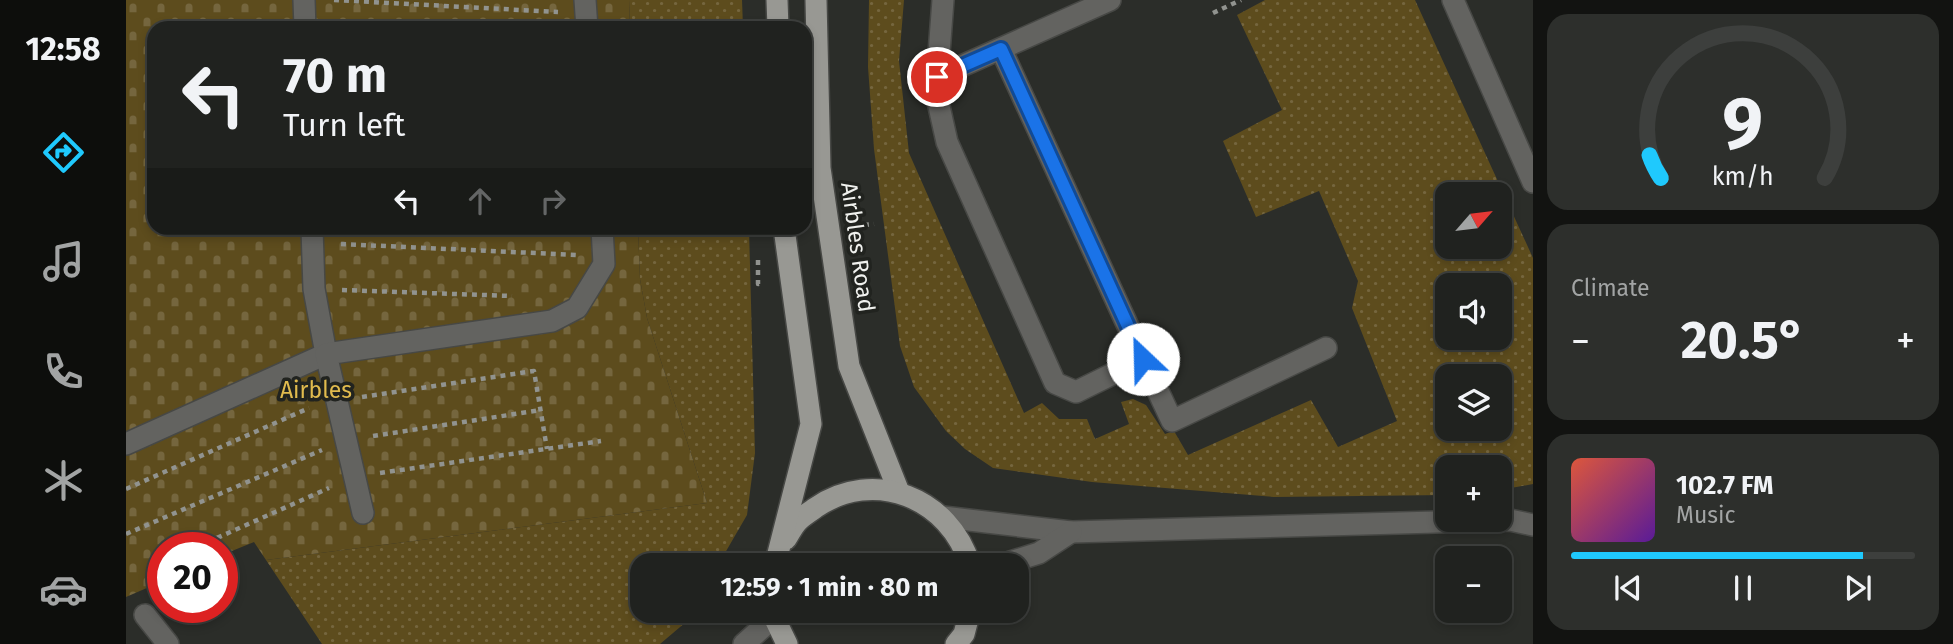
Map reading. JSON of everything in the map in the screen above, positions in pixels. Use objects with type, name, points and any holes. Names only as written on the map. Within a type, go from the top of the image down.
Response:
[{"type":"main road","points":[[777,0],[778,21]]},
{"type":"main road","name":"Airbles Road","points":[[816,0],[820,168],[849,366],[900,492]]},
{"type":"main road","points":[[778,553],[811,424],[784,235]]},
{"type":"main road","points":[[779,553],[799,520],[830,498],[864,489],[900,492],[919,500],[943,517],[966,553]]},
{"type":"main road","points":[[778,623],[787,644]]},
{"type":"main road","points":[[962,641],[967,623]]},
{"type":"street","points":[[304,0],[305,21]]},
{"type":"street","points":[[943,0],[936,93],[947,142],[1055,383],[1076,392],[1143,359]]},
{"type":"street","points":[[937,77],[1110,0]]},
{"type":"street","points":[[1453,0],[1533,182]]},
{"type":"street","points":[[1001,49],[1172,421],[1326,348]]},
{"type":"street","points":[[312,235],[314,289],[326,354],[363,513]]},
{"type":"street","points":[[126,444],[326,354],[552,321],[577,308],[604,264],[602,235]]},
{"type":"street","points":[[1512,519],[1533,513]]},
{"type":"street","points":[[943,517],[1071,532],[1435,522]]},
{"type":"street","points":[[1512,520],[1533,525]]},
{"type":"street","points":[[1029,556],[1039,553],[1071,532]]},
{"type":"street","points":[[145,615],[168,644]]},
{"type":"street","points":[[744,644],[765,623]]},
{"type":"path","points":[[334,0],[586,14]]},
{"type":"path","points":[[1213,13],[1241,0]]},
{"type":"path","points":[[312,235],[604,257]]},
{"type":"path","points":[[314,289],[515,296]]},
{"type":"path","points":[[126,489],[336,399],[534,371],[547,449]]},
{"type":"path","points":[[126,534],[346,440],[541,410]]},
{"type":"path","points":[[230,532],[354,476],[601,441]]},
{"type":"green space","name":"Airbles","points":[[126,0],[629,0],[630,21],[147,21],[147,235],[638,235],[640,279],[647,318],[707,503],[266,560],[254,542],[238,548],[238,532],[147,532],[147,588],[126,597]]},
{"type":"green space","points":[[629,0],[742,0],[743,21],[630,21]]},
{"type":"green space","points":[[869,0],[904,0],[899,61],[909,153],[1024,413],[1042,403],[1059,419],[1087,419],[1095,439],[1129,424],[1121,402],[1133,399],[1146,405],[1165,434],[1174,431],[1188,455],[1311,400],[1338,447],[1397,421],[1352,308],[1358,281],[1319,191],[1256,217],[1223,141],[1282,110],[1237,15],[1265,0],[1415,0],[1498,182],[1435,182],[1435,259],[1512,259],[1512,212],[1533,258],[1533,484],[1512,488],[1512,455],[1435,455],[1435,495],[1274,497],[1092,482],[993,468],[965,449],[946,431],[914,387],[900,346],[874,149],[868,67]]},
{"type":"green space","points":[[638,235],[749,235],[755,453],[747,515],[725,553],[630,553],[630,623],[685,623],[660,644],[322,644],[266,560],[707,503],[647,318],[640,279]]},
{"type":"route","points":[[937,77],[1001,49],[1143,359]]}]
